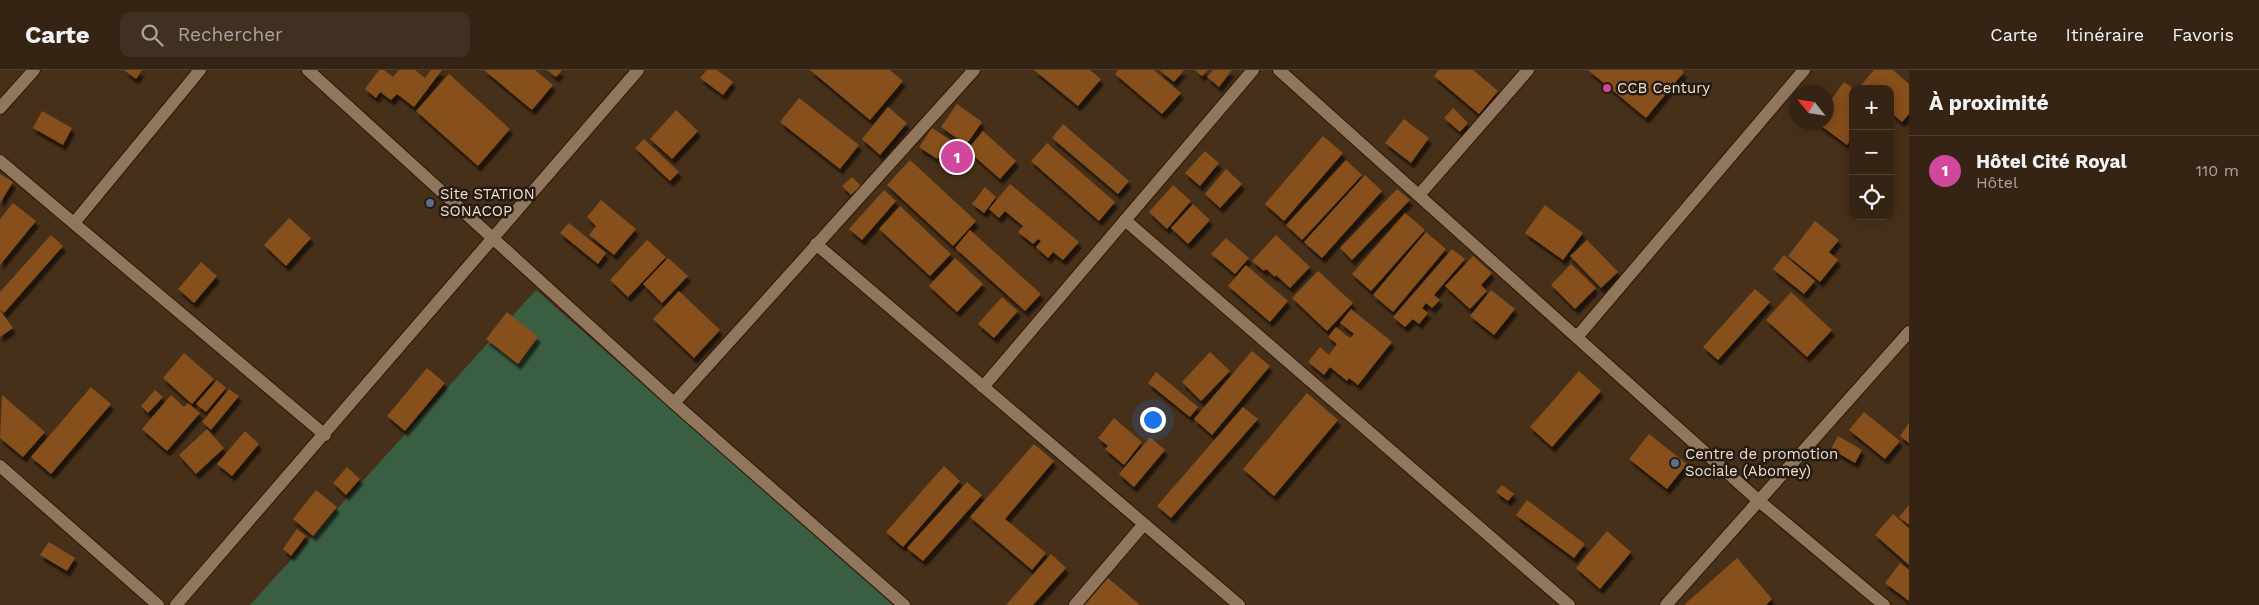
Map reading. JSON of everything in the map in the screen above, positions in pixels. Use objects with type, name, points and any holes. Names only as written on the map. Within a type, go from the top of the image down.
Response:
[{"type":"street","points":[[0,108],[34,70]]},
{"type":"street","points":[[74,223],[200,70]]},
{"type":"street","points":[[308,70],[674,403],[904,605]]},
{"type":"street","points":[[176,605],[325,435],[491,238],[638,70]]},
{"type":"street","points":[[983,387],[1253,70]]},
{"type":"street","points":[[1279,70],[1759,500],[1884,605]]},
{"type":"street","points":[[1419,195],[1528,70]]},
{"type":"street","points":[[1577,337],[1804,70]]},
{"type":"street","points":[[674,403],[971,71]]},
{"type":"street","points":[[0,161],[325,435]]},
{"type":"street","points":[[1125,220],[1569,605]]},
{"type":"street","points":[[816,244],[1239,605]]},
{"type":"street","points":[[1666,605],[1909,332]]},
{"type":"street","points":[[0,466],[158,605]]},
{"type":"street","points":[[1075,605],[1144,524]]},
{"type":"green space","points":[[536,290],[893,605],[250,605]]},
{"type":"building","points":[[124,70],[142,70],[136,79]]},
{"type":"building","points":[[379,70],[384,70],[393,77],[399,70],[415,70],[425,78],[431,70],[442,70],[414,107],[397,94],[391,100],[380,92],[376,98],[365,89]]},
{"type":"building","points":[[484,70],[535,70],[553,85],[532,110]]},
{"type":"building","points":[[547,70],[562,70],[556,77]]},
{"type":"building","points":[[707,70],[717,70],[733,82],[723,95],[700,78]]},
{"type":"building","points":[[810,70],[890,70],[903,81],[870,120]]},
{"type":"building","points":[[1034,70],[1090,70],[1101,79],[1078,106]]},
{"type":"building","points":[[1118,70],[1154,70],[1181,93],[1162,114],[1115,74]]},
{"type":"building","points":[[1159,70],[1184,70],[1174,82]]},
{"type":"building","points":[[1195,70],[1208,70],[1202,76]]},
{"type":"building","points":[[1213,70],[1232,70],[1219,87],[1207,77]]},
{"type":"building","points":[[1439,70],[1473,70],[1498,91],[1479,114],[1434,76]]},
{"type":"building","points":[[1588,70],[1682,70],[1684,72],[1646,118]]},
{"type":"building","points":[[1874,70],[1893,70],[1909,84],[1909,114],[1902,122],[1894,115],[1894,85],[1861,85]]},
{"type":"building","points":[[449,74],[510,129],[478,166],[416,111]]},
{"type":"building","points":[[1844,82],[1849,85],[1849,142],[1847,145],[1827,130],[1834,130],[1834,96]]},
{"type":"building","points":[[799,98],[859,145],[840,169],[780,122]]},
{"type":"building","points":[[957,104],[982,122],[966,145],[941,127]]},
{"type":"building","points":[[888,107],[907,123],[880,155],[862,139]]},
{"type":"building","points":[[1453,108],[1468,123],[1460,132],[1444,118]]},
{"type":"building","points":[[676,110],[698,131],[672,159],[650,139]]},
{"type":"building","points":[[42,111],[72,128],[63,145],[33,128]]},
{"type":"building","points":[[1404,119],[1429,138],[1411,163],[1385,143]]},
{"type":"building","points":[[1063,124],[1129,181],[1118,194],[1052,138]]},
{"type":"building","points":[[932,128],[950,140],[937,159],[919,147]]},
{"type":"building","points":[[983,131],[1016,161],[1000,179],[967,150]]},
{"type":"building","points":[[1323,136],[1343,153],[1284,221],[1265,204]]},
{"type":"building","points":[[644,139],[679,172],[670,181],[635,148]]},
{"type":"building","points":[[1047,143],[1115,202],[1099,221],[1031,161]]},
{"type":"building","points":[[1205,151],[1219,163],[1200,186],[1185,173]]},
{"type":"building","points":[[910,160],[976,221],[953,246],[887,185]]},
{"type":"building","points":[[1346,160],[1362,175],[1302,240],[1286,225]]},
{"type":"building","points":[[1226,169],[1242,184],[1220,208],[1205,194]]},
{"type":"building","points":[[0,174],[13,182],[0,203]]},
{"type":"building","points":[[1365,175],[1382,191],[1322,258],[1304,242]]},
{"type":"building","points":[[852,177],[861,186],[851,195],[842,186]]},
{"type":"building","points":[[1010,184],[1079,242],[1063,260],[1053,252],[1048,258],[1036,247],[1041,241],[1038,239],[1033,244],[1018,232],[1023,226],[1005,211],[999,218],[989,209]]},
{"type":"building","points":[[1173,185],[1191,201],[1167,229],[1149,212]]},
{"type":"building","points":[[985,187],[996,197],[984,213],[972,204]]},
{"type":"building","points":[[1397,189],[1410,200],[1352,260],[1340,248]]},
{"type":"building","points":[[884,190],[896,201],[862,240],[849,229]]},
{"type":"building","points":[[601,200],[636,229],[614,255],[589,235],[596,226],[587,217]]},
{"type":"building","points":[[13,203],[36,221],[0,265],[0,219]]},
{"type":"building","points":[[1193,204],[1210,220],[1188,244],[1171,228]]},
{"type":"building","points":[[1545,205],[1583,233],[1563,260],[1525,233]]},
{"type":"building","points":[[900,206],[951,254],[930,276],[879,229]]},
{"type":"building","points":[[1405,213],[1425,230],[1371,291],[1352,274]]},
{"type":"building","points":[[289,218],[311,238],[286,266],[264,245]]},
{"type":"building","points":[[1815,221],[1839,240],[1829,252],[1838,260],[1820,282],[1788,256]]},
{"type":"building","points":[[569,223],[606,253],[598,264],[560,233]]},
{"type":"building","points":[[970,230],[1041,294],[1025,311],[955,248]]},
{"type":"building","points":[[1426,232],[1446,249],[1393,312],[1373,295]]},
{"type":"building","points":[[51,235],[63,246],[4,313],[0,309],[0,292]]},
{"type":"building","points":[[1276,235],[1310,267],[1290,288],[1276,275],[1275,277],[1266,269],[1264,271],[1252,261]]},
{"type":"building","points":[[1226,238],[1249,258],[1235,274],[1211,254]]},
{"type":"building","points":[[647,240],[666,257],[628,297],[610,280]]},
{"type":"building","points":[[1587,240],[1618,272],[1601,288],[1570,256]]},
{"type":"building","points":[[1452,249],[1465,259],[1434,295],[1440,300],[1432,308],[1426,303],[1422,308],[1428,313],[1419,324],[1413,319],[1405,327],[1393,317]]},
{"type":"building","points":[[1784,255],[1815,281],[1804,294],[1773,269]]},
{"type":"building","points":[[1473,256],[1492,273],[1481,285],[1487,291],[1470,309],[1445,286]]},
{"type":"building","points":[[668,258],[688,276],[662,303],[643,284]]},
{"type":"building","points":[[955,258],[983,284],[957,312],[929,286]]},
{"type":"building","points":[[201,262],[217,276],[194,303],[178,289]]},
{"type":"building","points":[[1571,264],[1596,288],[1575,309],[1551,285]]},
{"type":"building","points":[[1246,265],[1288,301],[1270,322],[1228,286]]},
{"type":"building","points":[[1318,271],[1353,303],[1327,331],[1292,298]]},
{"type":"building","points":[[1755,289],[1770,302],[1718,360],[1703,347]]},
{"type":"building","points":[[1491,290],[1515,309],[1494,335],[1470,316]]},
{"type":"building","points":[[679,291],[720,330],[694,358],[653,319]]},
{"type":"building","points":[[1791,292],[1832,330],[1807,357],[1766,320]]},
{"type":"building","points":[[1002,297],[1018,311],[994,338],[978,324]]},
{"type":"building","points":[[1351,309],[1392,342],[1358,385],[1349,378],[1347,381],[1330,367],[1324,375],[1308,362],[1320,347],[1329,355],[1337,344],[1328,337],[1336,327],[1350,338],[1354,334],[1340,323]]},
{"type":"building","points":[[0,310],[13,328],[0,337]]},
{"type":"building","points":[[507,312],[538,337],[518,364],[486,339]]},
{"type":"building","points":[[1252,351],[1270,366],[1212,435],[1194,419]]},
{"type":"building","points":[[1210,352],[1230,371],[1201,401],[1182,382]]},
{"type":"building","points":[[184,353],[214,379],[192,404],[163,378]]},
{"type":"building","points":[[427,368],[445,383],[405,431],[387,416]]},
{"type":"building","points":[[1579,371],[1601,391],[1552,447],[1530,427]]},
{"type":"building","points":[[1156,372],[1198,407],[1190,417],[1148,383]]},
{"type":"building","points":[[217,380],[226,388],[206,412],[196,404]]},
{"type":"building","points":[[91,387],[111,404],[51,474],[31,457]]},
{"type":"building","points":[[229,389],[239,396],[211,430],[202,422]]},
{"type":"building","points":[[155,390],[163,397],[148,413],[141,406]]},
{"type":"building","points":[[1307,393],[1338,420],[1274,496],[1243,469]]},
{"type":"building","points":[[2,395],[45,432],[23,457],[0,438]]},
{"type":"building","points":[[171,395],[184,407],[188,403],[200,413],[167,451],[142,429]]},
{"type":"building","points":[[1243,407],[1258,419],[1171,518],[1157,506]]},
{"type":"building","points":[[1864,412],[1900,441],[1885,459],[1849,430]]},
{"type":"building","points":[[1114,418],[1142,442],[1124,465],[1105,449],[1108,446],[1098,438]]},
{"type":"building","points":[[1909,423],[1909,443],[1900,436]]},
{"type":"building","points":[[207,429],[224,448],[196,474],[179,455]]},
{"type":"building","points":[[245,431],[259,444],[232,476],[217,464]]},
{"type":"building","points":[[1649,434],[1687,464],[1667,489],[1629,459]]},
{"type":"building","points":[[1838,436],[1862,450],[1855,463],[1831,449]]},
{"type":"building","points":[[1150,437],[1165,450],[1134,487],[1119,474]]},
{"type":"building","points":[[1034,444],[1054,461],[1005,519],[1046,553],[1032,570],[970,517]]},
{"type":"building","points":[[944,466],[960,481],[903,547],[886,532]]},
{"type":"building","points":[[347,467],[360,479],[346,495],[333,483]]},
{"type":"building","points":[[967,482],[982,495],[923,561],[907,548]]},
{"type":"building","points":[[1502,485],[1514,494],[1508,501],[1496,492]]},
{"type":"building","points":[[316,490],[337,507],[313,536],[293,519]]},
{"type":"building","points":[[1527,500],[1585,544],[1574,558],[1516,515]]},
{"type":"building","points":[[1909,505],[1909,525],[1899,517]]},
{"type":"building","points":[[1893,514],[1909,528],[1909,565],[1875,535]]},
{"type":"building","points":[[297,529],[306,536],[291,556],[283,549]]},
{"type":"building","points":[[1607,531],[1631,552],[1600,589],[1576,568]]},
{"type":"building","points":[[49,542],[75,558],[67,571],[40,555]]},
{"type":"building","points":[[1051,554],[1066,568],[1033,605],[1006,605]]},
{"type":"building","points":[[1737,558],[1772,599],[1766,605],[1684,605]]},
{"type":"building","points":[[1900,563],[1909,570],[1909,601],[1885,583]]},
{"type":"building","points":[[1108,578],[1140,605],[1085,605]]},
{"type":"place","name":"CCB Century","points":[[1607,88]]},
{"type":"place","name":"Hôtel Cité Royal","points":[[957,157]]},
{"type":"place","name":"Site STATION SONACOP","points":[[430,203]]},
{"type":"place","name":"Centre de promotion Sociale (Abomey)","points":[[1675,463]]}]
